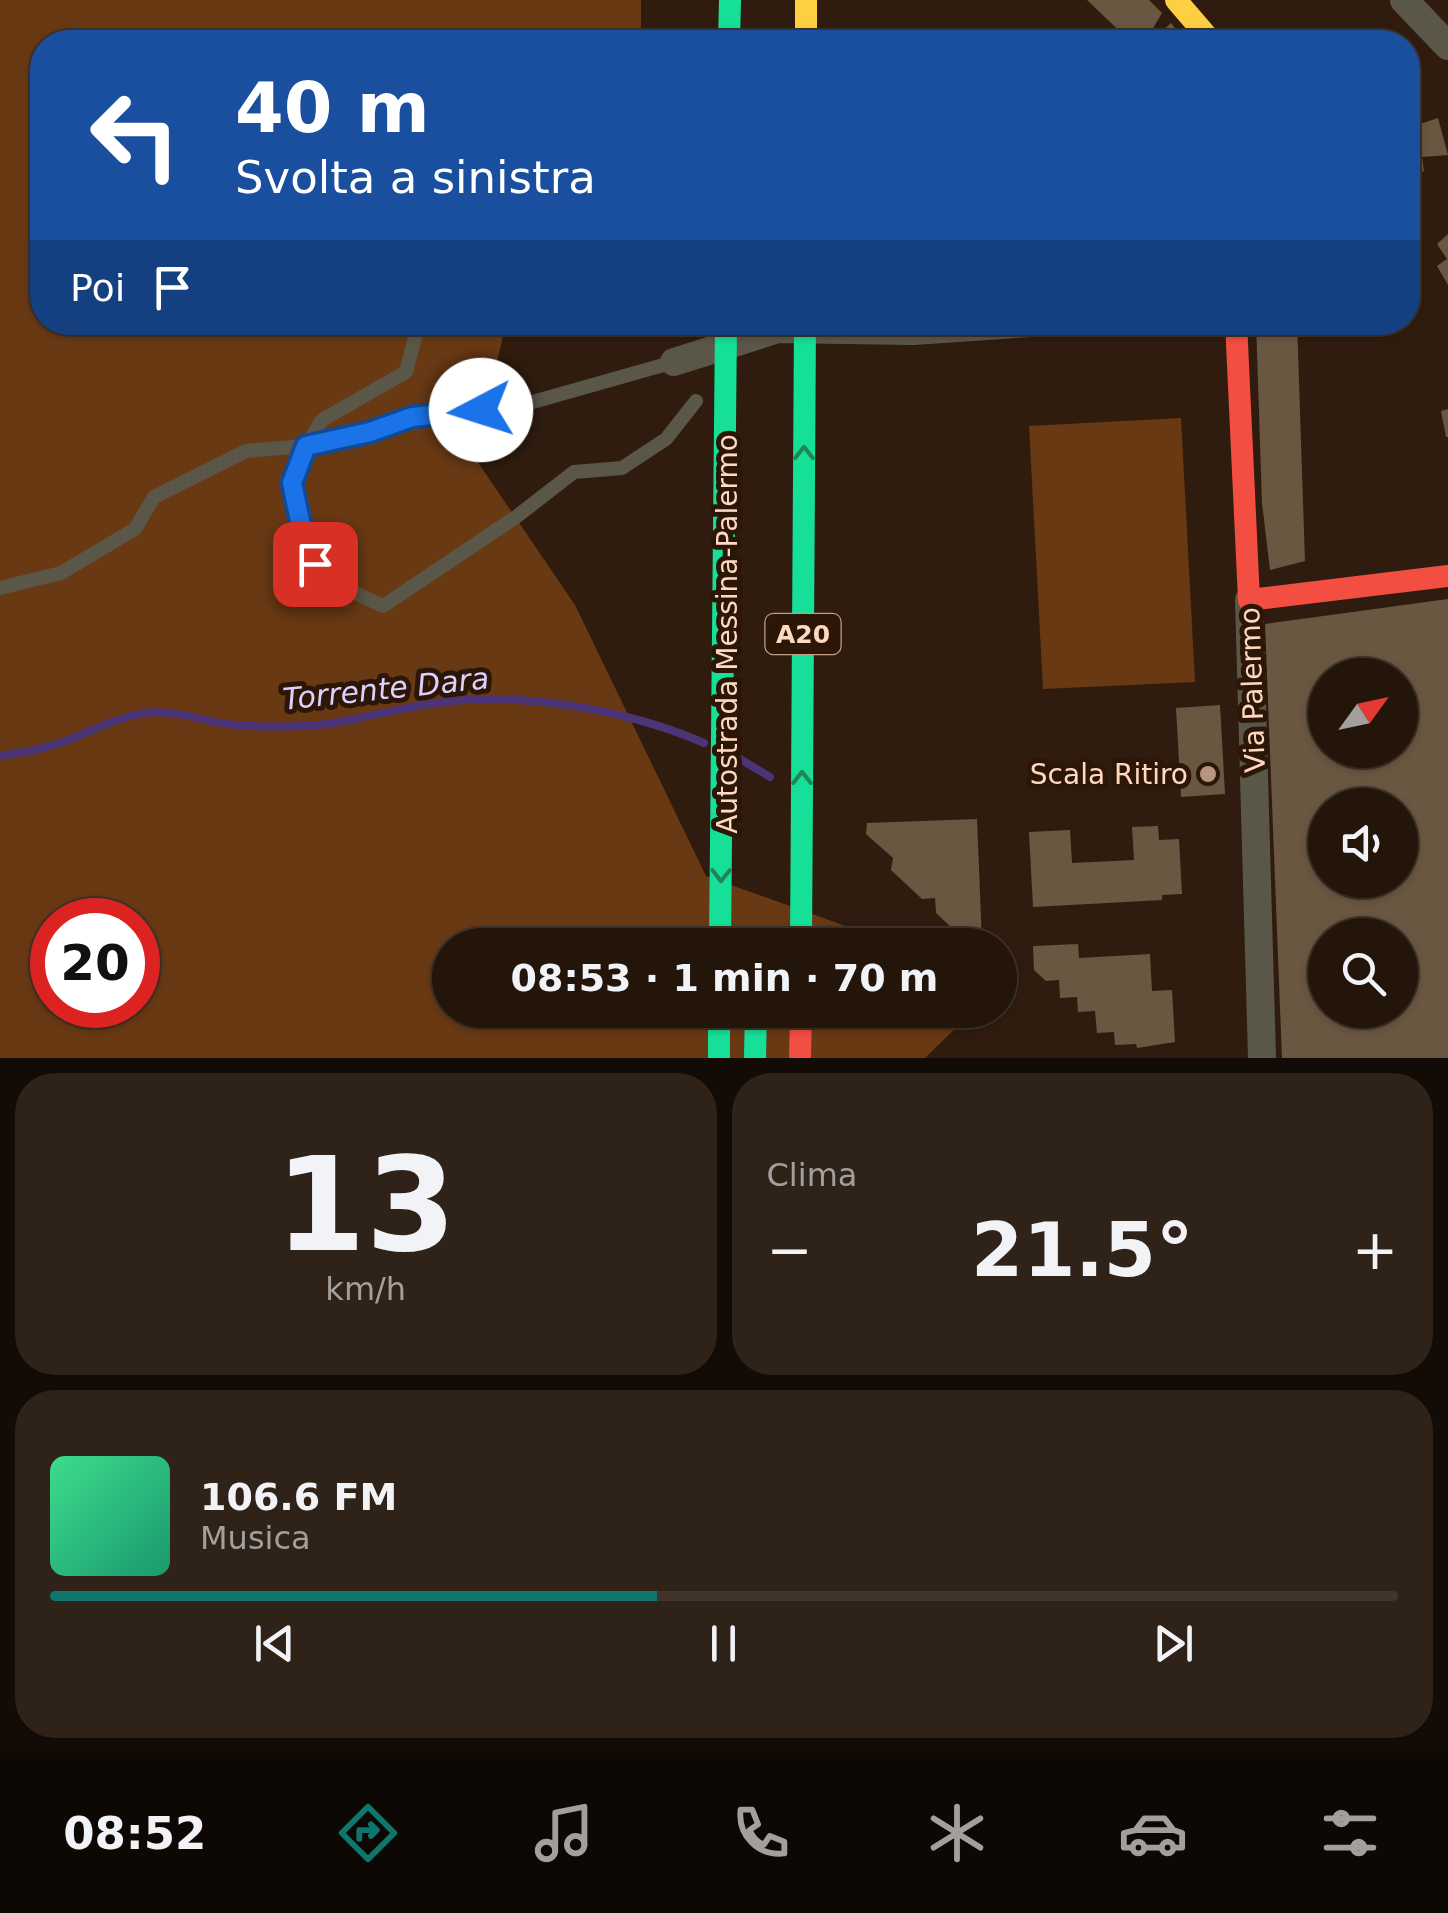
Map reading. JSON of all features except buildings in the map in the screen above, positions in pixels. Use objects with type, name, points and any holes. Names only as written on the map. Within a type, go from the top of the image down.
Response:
[{"type":"main road","points":[[729,30],[730,0]]},
{"type":"main road","points":[[806,0],[806,30]]},
{"type":"main road","points":[[1176,0],[1202,30]]},
{"type":"main road","points":[[720,928],[726,335]]},
{"type":"main road","points":[[758,335],[758,362]]},
{"type":"main road","name":"A20","points":[[801,928],[804,335]]},
{"type":"main road","points":[[839,335],[839,362]]},
{"type":"main road","name":"Via Palermo","points":[[1237,335],[1250,600]]},
{"type":"main road","points":[[1250,600],[1448,576]]},
{"type":"main road","points":[[718,1058],[719,1028]]},
{"type":"main road","points":[[756,1028],[756,1058]]},
{"type":"main road","points":[[800,1058],[801,1028]]},
{"type":"street","points":[[1404,0],[1448,46]]},
{"type":"street","points":[[674,362],[759,335]]},
{"type":"street","name":"Via Palermo","points":[[1250,600],[1262,1058]]},
{"type":"lane","points":[[416,335],[406,372],[322,420],[306,446],[292,483],[315,564],[349,590],[384,606],[516,518],[574,472],[622,468],[666,439],[696,400]]},
{"type":"lane","points":[[0,588],[61,573],[135,528],[154,496],[246,451],[306,446],[370,432],[412,417],[515,407],[674,362]]},
{"type":"shaded area","points":[[0,0],[641,0],[641,30],[30,30],[30,335],[503,335],[475,458],[575,605],[706,876],[851,928],[432,928],[432,1028],[956,1028],[925,1058],[0,1058]]},
{"type":"shaded area","points":[[1181,418],[1195,682],[1043,689],[1029,426]]},
{"type":"waterway","name":"Torrente Dara","points":[[0,756],[55,744],[145,713],[236,725],[303,726],[430,704],[498,699],[605,712],[704,743]]},
{"type":"waterway","name":"Torrente Dara","points":[[740,759],[770,777]]},
{"type":"traffic: fast","points":[[729,30],[730,0]]},
{"type":"traffic: fast","points":[[720,928],[726,335]]},
{"type":"traffic: fast","points":[[801,928],[805,335]]},
{"type":"traffic: fast","points":[[719,1028],[719,1058]]},
{"type":"traffic: fast","points":[[755,1058],[756,1028]]},
{"type":"traffic: slow","points":[[806,0],[806,30]]},
{"type":"traffic: slow","points":[[1176,0],[1202,30]]},
{"type":"traffic: jam","points":[[1237,335],[1249,600],[1448,576]]},
{"type":"traffic: jam","points":[[800,1058],[801,1028]]},
{"type":"place","name":"Scala Ritiro","points":[[1208,774]]},
{"type":"route","points":[[315,564],[292,483],[306,446],[370,432],[412,417],[481,410]]}]
